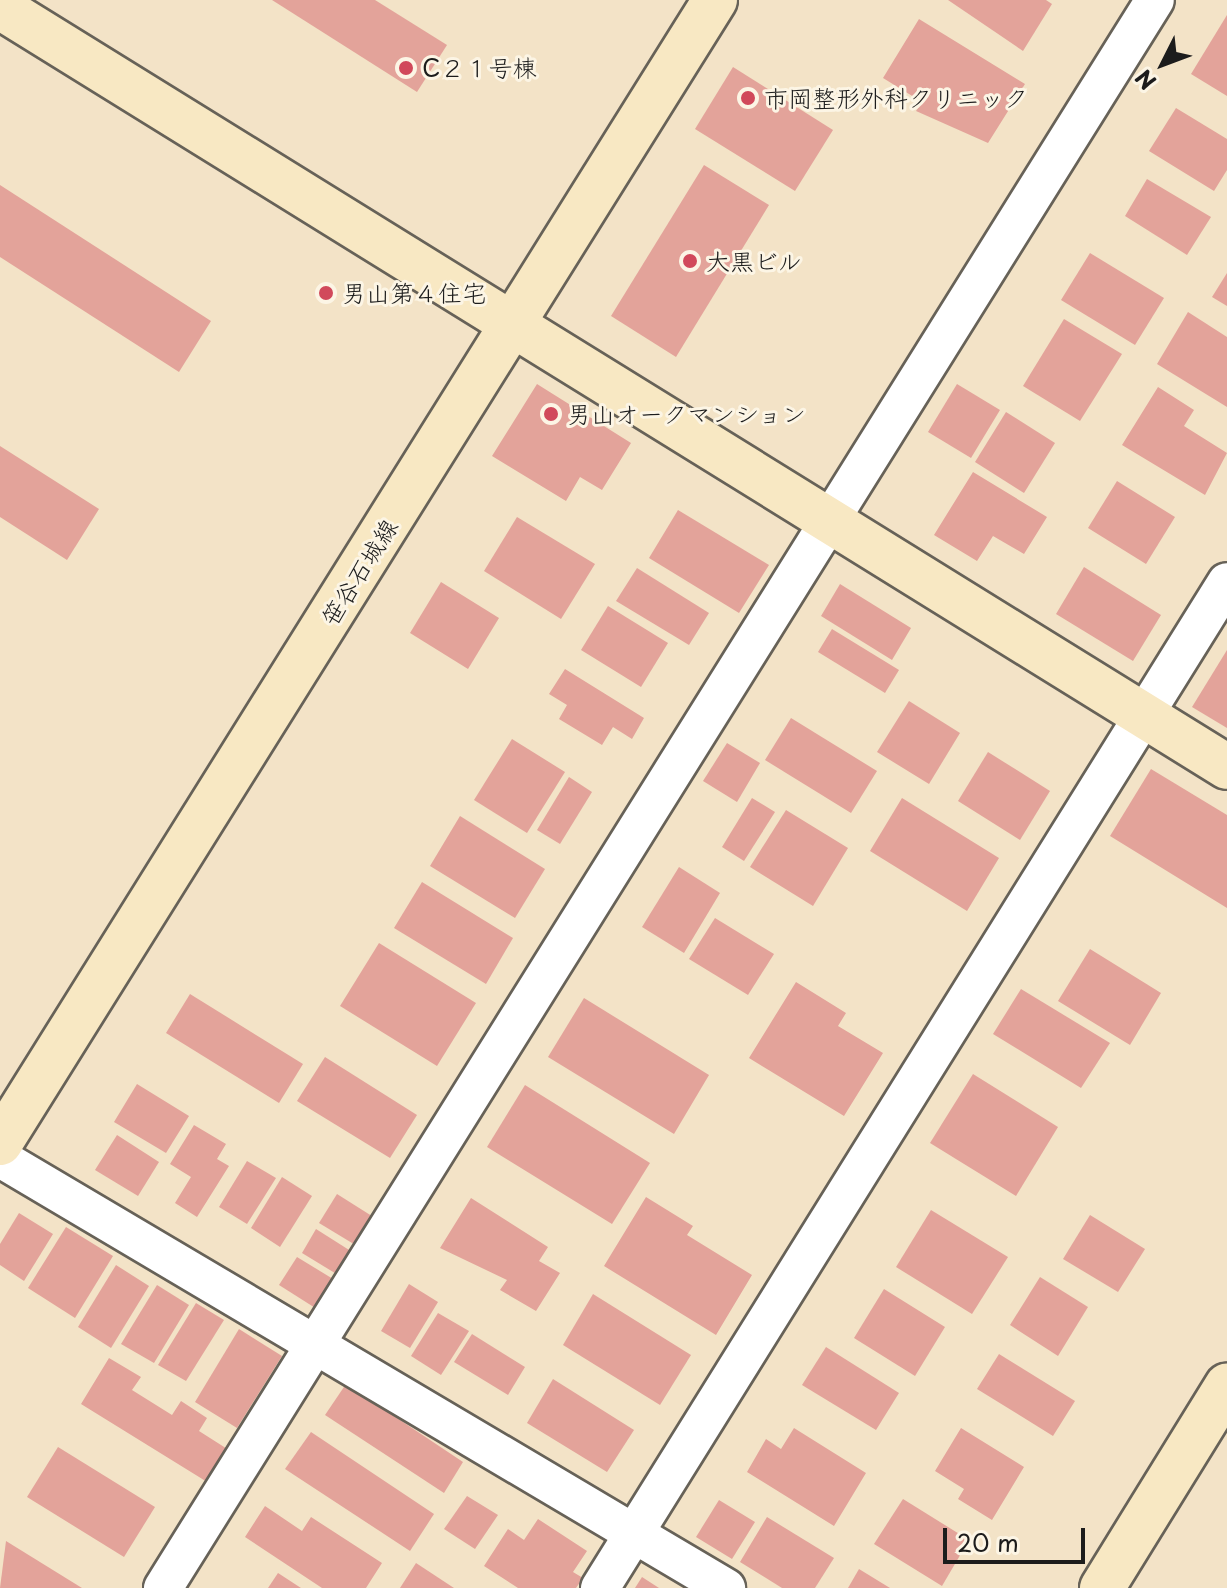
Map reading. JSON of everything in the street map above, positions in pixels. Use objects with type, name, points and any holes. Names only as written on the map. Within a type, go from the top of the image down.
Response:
[{"type":"street","name":"笹谷石城線","points":[[0,1143],[715,0]]},
{"type":"street","points":[[163,1588],[1155,0]]},
{"type":"street","points":[[0,7],[1227,767]]},
{"type":"street","points":[[600,1588],[1227,582]]},
{"type":"street","points":[[0,1158],[726,1588]]},
{"type":"street","points":[[1102,1588],[1227,1386]]},
{"type":"building","name":"C２１号棟","points":[[272,0],[375,0],[447,45],[417,92]]},
{"type":"building","points":[[948,0],[1046,0],[1052,4],[1023,51]]},
{"type":"building","points":[[1227,15],[1227,96],[1191,74]]},
{"type":"building","points":[[919,19],[1025,84],[988,143],[916,111],[922,102],[883,78]]},
{"type":"building","name":"市岡整形外科クリニック","points":[[733,67],[833,130],[795,191],[695,129]]},
{"type":"building","points":[[1176,108],[1227,139],[1227,170],[1214,191],[1149,151]]},
{"type":"building","name":"大黒ビル","points":[[704,165],[769,205],[676,357],[611,316]]},
{"type":"building","points":[[1147,179],[1211,217],[1187,255],[1125,216]]},
{"type":"building","points":[[0,185],[211,321],[179,372],[0,257]]},
{"type":"building","points":[[1090,253],[1164,298],[1135,345],[1061,300]]},
{"type":"building","points":[[1227,273],[1227,306],[1212,297]]},
{"type":"building","points":[[1188,312],[1227,337],[1227,407],[1157,364]]},
{"type":"building","points":[[1064,319],[1122,354],[1080,421],[1023,386]]},
{"type":"building","name":"男山オークマンション","points":[[537,384],[631,443],[602,490],[580,477],[566,501],[492,456]]},
{"type":"building","points":[[957,384],[1000,410],[971,458],[928,432]]},
{"type":"building","points":[[1158,387],[1194,410],[1184,426],[1227,453],[1205,495],[1122,445]]},
{"type":"building","points":[[1006,412],[1055,443],[1024,493],[975,462]]},
{"type":"building","points":[[0,446],[99,509],[67,560],[0,517]]},
{"type":"building","points":[[973,472],[1047,517],[1024,554],[993,536],[977,561],[934,535]]},
{"type":"building","points":[[1117,481],[1175,517],[1146,564],[1088,528]]},
{"type":"building","points":[[678,510],[769,565],[739,613],[649,558]]},
{"type":"building","points":[[517,517],[595,564],[561,619],[484,571]]},
{"type":"building","points":[[1084,567],[1161,615],[1133,661],[1056,614]]},
{"type":"building","points":[[637,568],[709,613],[689,645],[616,601]]},
{"type":"building","points":[[441,582],[499,618],[468,669],[410,633]]},
{"type":"building","points":[[840,584],[911,628],[892,660],[821,616]]},
{"type":"building","points":[[608,606],[668,643],[641,687],[581,650]]},
{"type":"building","points":[[832,629],[899,670],[885,693],[818,652]]},
{"type":"building","points":[[1227,650],[1227,728],[1192,707]]},
{"type":"building","points":[[565,669],[644,718],[632,739],[613,727],[602,745],[559,719],[567,705],[549,694]]},
{"type":"building","points":[[909,701],[960,733],[929,784],[877,752]]},
{"type":"building","points":[[791,718],[877,771],[851,813],[765,760]]},
{"type":"building","points":[[512,739],[565,772],[527,833],[474,800]]},
{"type":"building","points":[[727,743],[760,763],[737,802],[703,781]]},
{"type":"building","points":[[988,752],[1050,791],[1020,840],[958,801]]},
{"type":"building","points":[[1151,769],[1227,815],[1227,908],[1110,836]]},
{"type":"building","points":[[569,777],[592,792],[560,844],[537,830]]},
{"type":"building","points":[[752,798],[775,812],[744,861],[722,847]]},
{"type":"building","points":[[902,798],[999,858],[967,911],[870,851]]},
{"type":"building","points":[[786,810],[848,848],[813,906],[750,867]]},
{"type":"building","points":[[460,816],[545,869],[515,918],[430,866]]},
{"type":"building","points":[[679,867],[720,893],[684,953],[642,927]]},
{"type":"building","points":[[422,882],[513,938],[486,984],[394,928]]},
{"type":"building","points":[[715,918],[774,954],[748,995],[689,959]]},
{"type":"building","points":[[379,943],[476,1003],[437,1066],[340,1006]]},
{"type":"building","points":[[1090,949],[1161,993],[1130,1045],[1058,1001]]},
{"type":"building","points":[[796,982],[846,1013],[838,1026],[883,1053],[844,1116],[749,1058]]},
{"type":"building","points":[[1021,989],[1110,1043],[1081,1088],[993,1034]]},
{"type":"building","points":[[190,994],[303,1064],[279,1103],[166,1033]]},
{"type":"building","points":[[584,998],[709,1075],[674,1134],[548,1057]]},
{"type":"building","points":[[325,1057],[417,1115],[390,1158],[297,1101]]},
{"type":"building","points":[[973,1074],[1058,1127],[1016,1196],[930,1143]]},
{"type":"building","points":[[137,1084],[189,1116],[166,1153],[114,1122]]},
{"type":"building","points":[[525,1085],[650,1163],[612,1224],[487,1147]]},
{"type":"building","points":[[194,1125],[226,1144],[217,1159],[229,1166],[197,1217],[175,1203],[191,1177],[170,1164]]},
{"type":"building","points":[[117,1135],[159,1162],[138,1196],[95,1170]]},
{"type":"building","points":[[247,1161],[276,1178],[247,1224],[219,1207]]},
{"type":"building","points":[[282,1177],[312,1196],[280,1247],[251,1228]]},
{"type":"building","points":[[337,1194],[375,1218],[357,1246],[319,1223]]},
{"type":"building","points":[[646,1197],[693,1226],[687,1235],[752,1275],[716,1335],[604,1266]]},
{"type":"building","points":[[471,1198],[548,1247],[539,1261],[560,1273],[536,1311],[500,1290],[507,1280],[440,1248]]},
{"type":"building","points":[[931,1210],[1008,1257],[972,1314],[896,1267]]},
{"type":"building","points":[[19,1213],[53,1234],[24,1281],[0,1265],[0,1244]]},
{"type":"building","points":[[1090,1215],[1145,1249],[1118,1292],[1063,1259]]},
{"type":"building","points":[[66,1227],[113,1256],[75,1318],[28,1288]]},
{"type":"building","points":[[316,1229],[357,1255],[343,1278],[302,1253]]},
{"type":"building","points":[[297,1257],[338,1282],[320,1311],[279,1285]]},
{"type":"building","points":[[116,1265],[149,1286],[111,1348],[78,1327]]},
{"type":"building","points":[[1040,1277],[1088,1307],[1058,1356],[1010,1325]]},
{"type":"building","points":[[409,1284],[438,1302],[410,1348],[381,1331]]},
{"type":"building","points":[[157,1285],[189,1305],[154,1363],[121,1344]]},
{"type":"building","points":[[884,1289],[945,1327],[915,1376],[854,1338]]},
{"type":"building","points":[[593,1294],[691,1355],[660,1405],[563,1345]]},
{"type":"building","points":[[196,1303],[224,1320],[186,1381],[158,1365]]},
{"type":"building","points":[[438,1313],[469,1331],[441,1375],[411,1356]]},
{"type":"building","points":[[239,1329],[282,1356],[237,1428],[195,1402]]},
{"type":"building","points":[[472,1334],[525,1367],[508,1395],[454,1362]]},
{"type":"building","points":[[826,1347],[899,1393],[876,1430],[802,1385]]},
{"type":"building","points":[[999,1354],[1075,1401],[1053,1436],[977,1389]]},
{"type":"building","points":[[109,1358],[141,1377],[132,1390],[172,1415],[181,1401],[207,1418],[199,1431],[232,1452],[212,1485],[81,1404]]},
{"type":"building","points":[[553,1379],[634,1430],[607,1472],[527,1423]]},
{"type":"building","points":[[346,1384],[463,1462],[444,1493],[325,1415]]},
{"type":"building","points":[[794,1428],[866,1473],[834,1526],[747,1472],[766,1439],[781,1449]]},
{"type":"building","points":[[961,1428],[1024,1467],[992,1520],[958,1499],[964,1489],[935,1471]]},
{"type":"building","points":[[311,1432],[434,1514],[410,1551],[285,1469]]},
{"type":"building","points":[[58,1447],[155,1507],[124,1557],[27,1497]]},
{"type":"building","points":[[467,1496],[498,1515],[475,1549],[444,1529]]},
{"type":"building","points":[[903,1499],[969,1540],[942,1586],[874,1544]]},
{"type":"building","points":[[719,1500],[755,1522],[732,1559],[696,1537]]},
{"type":"building","points":[[265,1506],[302,1531],[311,1517],[382,1563],[366,1588],[322,1588],[245,1537]]},
{"type":"building","points":[[767,1517],[834,1558],[815,1588],[782,1588],[740,1562]]},
{"type":"building","points":[[538,1519],[587,1551],[573,1572],[583,1578],[576,1588],[518,1588],[484,1566],[508,1529],[524,1540]]},
{"type":"building","points":[[6,1541],[82,1588],[0,1588]]},
{"type":"building","points":[[416,1563],[454,1588],[400,1588]]},
{"type":"building","points":[[859,1569],[890,1588],[848,1588]]},
{"type":"building","points":[[278,1573],[301,1588],[268,1588]]},
{"type":"building","points":[[642,1577],[659,1588],[635,1588]]},
{"type":"place","name":"C２１号棟","points":[[406,68]]},
{"type":"place","name":"市岡整形外科クリニック","points":[[748,98]]},
{"type":"place","name":"大黒ビル","points":[[690,261]]},
{"type":"place","name":"男山第４住宅","points":[[326,293]]},
{"type":"place","name":"男山オークマンション","points":[[551,414]]}]
